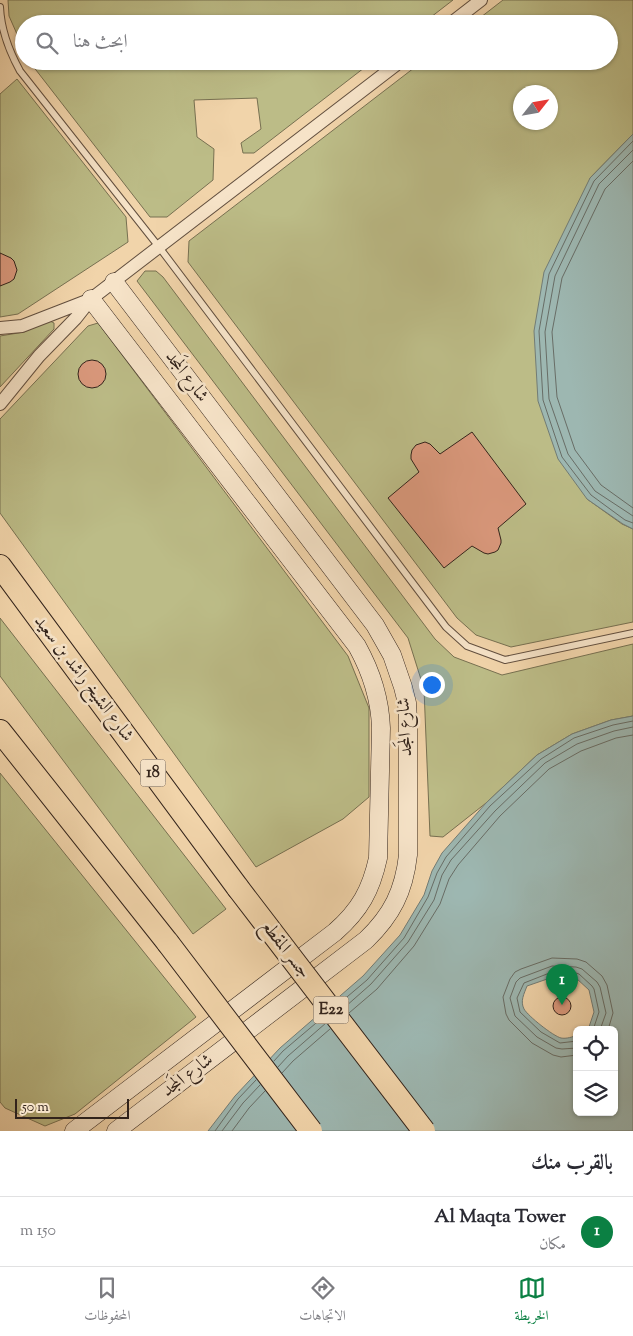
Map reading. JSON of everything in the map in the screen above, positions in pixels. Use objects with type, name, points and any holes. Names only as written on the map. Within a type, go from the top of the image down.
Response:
[{"type":"highway","name":"شارع الشيخ راشد بن سعيد","points":[[0,566],[238,888]]},
{"type":"highway","points":[[0,731],[168,944],[311,1131]]},
{"type":"highway","name":"جسر المقطع","points":[[238,888],[424,1131]]},
{"type":"street","points":[[462,15],[481,0]]},
{"type":"street","points":[[0,328],[22,326],[91,299],[389,70]]},
{"type":"street","name":"شارع المَجد","points":[[114,282],[375,626],[392,655],[398,670],[403,687],[408,720],[408,855],[402,887],[388,916],[366,940],[116,1131]]},
{"type":"street","points":[[0,404],[39,356],[76,318],[91,299]]},
{"type":"street","name":"شارع المَجد","points":[[74,1131],[335,932],[359,907],[368,891],[378,858],[381,737],[377,694],[366,662],[357,646],[91,299]]},
{"type":"lane","points":[[0,7],[4,36],[15,62]]},
{"type":"lane","points":[[19,70],[159,247],[446,627],[467,646],[505,660],[633,633]]},
{"type":"green space","points":[[8,0],[453,0],[434,15],[15,15],[15,30],[9,16]]},
{"type":"green space","points":[[503,0],[633,0],[633,134],[590,178],[587,499],[622,524],[633,529],[633,622],[511,647],[476,635],[457,618],[188,262],[189,241],[411,70],[618,70],[618,15],[484,15]]},
{"type":"green space","points":[[36,70],[361,70],[254,153],[243,153],[241,143],[261,129],[257,98],[194,100],[197,137],[214,149],[213,180],[167,217],[150,217]]},
{"type":"green space","points":[[17,79],[126,217],[128,242],[18,314],[0,317],[0,94]]},
{"type":"green space","points":[[145,271],[156,271],[163,277],[435,639],[454,657],[502,675],[633,644],[633,716],[611,720],[572,734],[537,755],[486,803],[443,837],[430,836],[424,689],[408,638],[137,281]]},
{"type":"green space","points":[[48,320],[54,323],[54,329],[0,387],[0,336],[24,332]]},
{"type":"green space","points":[[98,323],[348,656],[369,708],[369,797],[343,819],[256,867],[0,513],[0,419],[88,326]]},
{"type":"green space","points":[[0,618],[226,909],[193,934],[0,676]]},
{"type":"green space","points":[[0,773],[196,1017],[75,1114],[45,1126],[5,1108],[0,1102]]},
{"type":"water","points":[[633,134],[633,529],[587,499],[558,459],[538,401],[534,331],[544,272],[590,178]]},
{"type":"water","points":[[633,716],[633,1131],[208,1131],[235,1096],[280,1048],[363,976],[400,935],[424,895],[432,871],[442,853],[486,803],[537,755],[572,734],[611,720]]},
{"type":"building","points":[[0,253],[14,261],[17,270],[14,279],[0,286]]},
{"type":"building","points":[[92,360],[102,364],[106,374],[102,384],[92,388],[82,384],[78,374],[82,364]]},
{"type":"building","points":[[472,432],[526,504],[498,528],[501,543],[498,550],[488,554],[472,546],[444,568],[388,498],[419,472],[411,459],[412,450],[416,445],[425,442],[430,444],[440,454]]},
{"type":"building","points":[[558,997],[566,997],[571,1002],[569,1013],[558,1015],[553,1010],[553,1002]]},
{"type":"place","name":"Al Maqta Tower","points":[[562,1005]]}]
